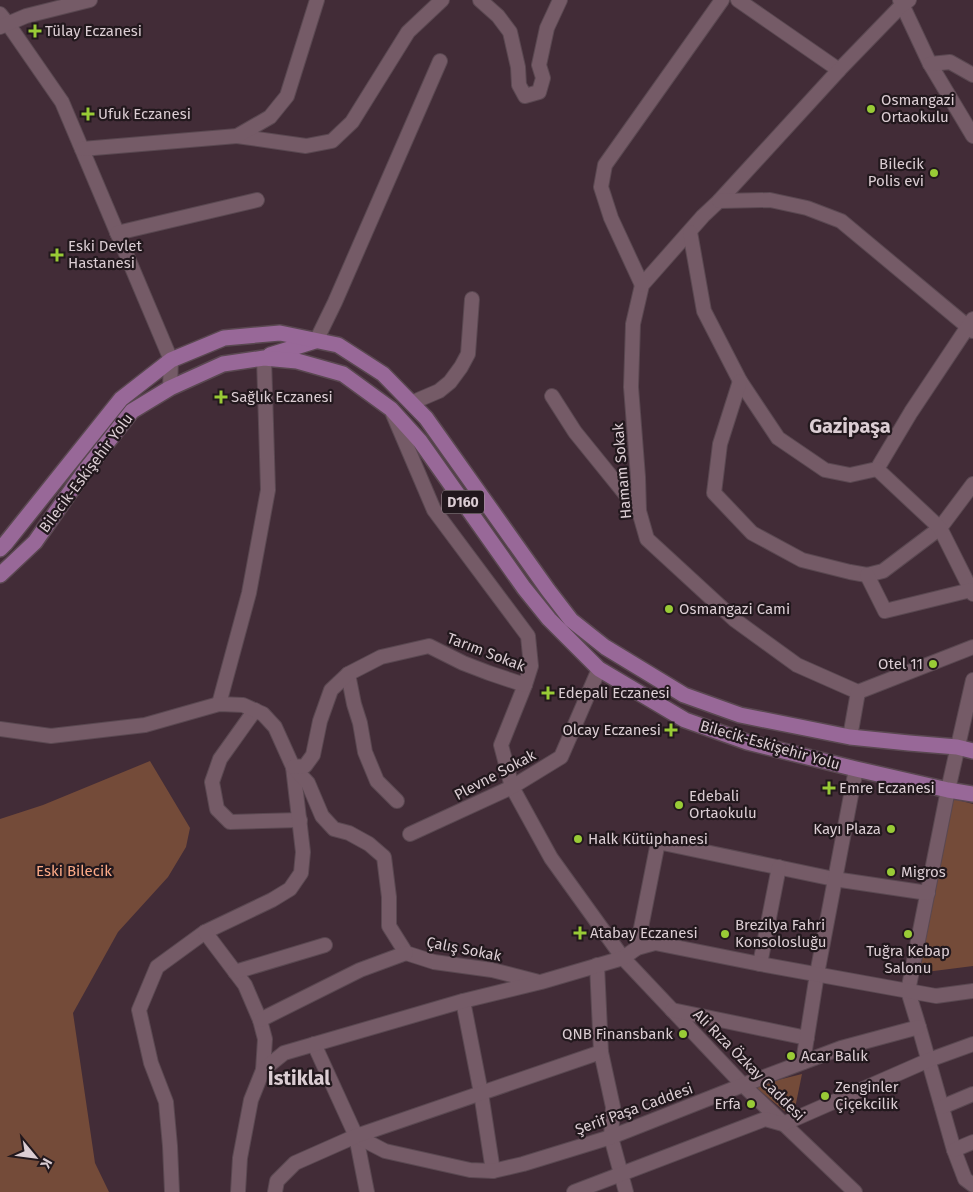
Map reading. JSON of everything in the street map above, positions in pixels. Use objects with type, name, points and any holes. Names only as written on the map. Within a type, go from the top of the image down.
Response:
[{"type":"main road","name":"Bilecik-Eskişehir Yolu","points":[[0,549],[121,399],[170,360],[224,338],[280,333],[338,345],[383,374],[426,418],[548,590],[572,620],[605,647],[684,694],[740,715],[850,737],[957,747],[973,751]]},
{"type":"main road","points":[[264,358],[316,341]]},
{"type":"main road","name":"Bilecik-Eskişehir Yolu","points":[[0,575],[35,542],[84,472],[132,411],[170,388],[223,364],[264,358],[297,361],[343,374],[391,409],[420,441],[524,588],[549,619],[599,669],[685,720],[747,742],[856,769],[973,794]]},
{"type":"street","points":[[90,0],[3,22],[62,102],[170,360],[170,388]]},
{"type":"street","points":[[237,136],[270,117],[286,96],[317,0]]},
{"type":"street","points":[[82,150],[237,136],[306,146],[332,141],[352,122],[408,32],[442,0]]},
{"type":"street","points":[[480,0],[498,16],[510,32],[518,67],[519,86],[525,96],[539,92],[543,78],[539,65],[547,28],[560,0]]},
{"type":"street","points":[[722,0],[605,165],[601,187],[611,218],[642,285],[703,216],[720,201],[903,2],[930,64],[973,136]]},
{"type":"street","points":[[738,0],[839,70]]},
{"type":"street","points":[[316,341],[335,302],[440,61]]},
{"type":"street","points":[[930,64],[950,62],[973,75]]},
{"type":"street","points":[[117,233],[258,200]]},
{"type":"street","points":[[690,232],[704,311],[740,381],[778,438],[825,470],[850,475],[876,469],[911,412],[971,326],[840,222],[807,208],[770,200],[720,201]]},
{"type":"street","name":"Hamam Sokak","points":[[642,285],[633,324],[631,387],[639,511],[647,539],[735,620],[797,665],[858,692]]},
{"type":"street","points":[[412,403],[439,391],[450,382],[461,367],[468,354],[472,299]]},
{"type":"street","points":[[219,704],[249,593],[268,490],[264,358]]},
{"type":"street","points":[[740,381],[720,444],[714,493],[752,533],[802,560],[868,575],[883,571],[940,528],[973,484]]},
{"type":"street","points":[[552,396],[576,432],[639,511]]},
{"type":"street","name":"Ali Rıza Özkay Caddesi","points":[[391,409],[434,510],[528,636],[531,666],[526,685],[501,744],[512,788],[551,858],[623,958],[742,1085],[855,1192]]},
{"type":"street","points":[[868,575],[885,612],[972,592],[940,528],[876,469]]},
{"type":"street","name":"Tarım Sokak","points":[[293,767],[305,766],[313,755],[320,722],[331,690],[348,674],[381,657],[428,646],[463,663],[526,685]]},
{"type":"street","points":[[850,737],[858,692],[973,648]]},
{"type":"street","name":"Plevne Sokak","points":[[410,834],[512,788],[561,757],[599,669]]},
{"type":"street","points":[[348,674],[371,766],[377,781],[397,801]]},
{"type":"street","points":[[973,680],[948,790],[908,991],[920,1027],[954,1150],[965,1179],[973,1185]]},
{"type":"street","points":[[0,729],[51,736],[145,725],[219,704],[243,705],[263,714],[275,727],[293,767],[303,852],[302,873],[290,889],[272,900],[205,932],[157,967],[140,1010],[151,1063],[166,1102],[172,1192]]},
{"type":"street","points":[[255,710],[220,759],[212,782],[217,809],[230,822],[300,820]]},
{"type":"street","name":"Çalış Sokak","points":[[293,767],[308,783],[322,816],[334,829],[349,833],[369,844],[384,857],[390,897],[389,926],[406,953],[434,962],[492,970],[541,982]]},
{"type":"street","points":[[803,1062],[834,879],[856,769]]},
{"type":"street","points":[[637,948],[658,842],[834,879],[928,893]]},
{"type":"street","points":[[760,964],[779,868]]},
{"type":"street","points":[[205,932],[245,985],[260,1020],[264,1039],[263,1070],[251,1100],[240,1158],[238,1192]]},
{"type":"street","points":[[263,1070],[284,1052],[463,1000],[541,982],[623,958],[637,948],[655,943],[936,996],[973,991]]},
{"type":"street","points":[[235,972],[324,945]]},
{"type":"street","points":[[260,1020],[360,970],[406,953]]},
{"type":"street","points":[[597,965],[601,1052],[613,1107],[611,1137],[626,1192]]},
{"type":"street","points":[[463,1000],[481,1093],[493,1171]]},
{"type":"street","points":[[672,1010],[807,1038]]},
{"type":"street","name":"Şerif Paşa Caddesi","points":[[356,1136],[385,1151],[470,1170],[493,1171],[523,1164],[611,1137],[841,1048],[920,1027]]},
{"type":"street","points":[[314,1044],[356,1136],[367,1192]]},
{"type":"street","points":[[574,1192],[765,1119],[783,1124],[929,1060],[973,1044]]},
{"type":"street","points":[[275,1192],[277,1181],[295,1163],[356,1136],[601,1052]]},
{"type":"street","points":[[942,1107],[973,1094]]},
{"type":"street","points":[[954,1150],[973,1142]]},
{"type":"green space","name":"Eski Bilecik","points":[[150,761],[190,828],[186,847],[168,877],[118,932],[73,1013],[95,1163],[109,1192],[0,1192],[0,819],[43,805]]},
{"type":"green space","points":[[950,798],[973,804],[973,966],[918,973]]},
{"type":"green space","points":[[802,1074],[793,1118],[754,1086]]},
{"type":"place","name":"Tülay Eczanesi","points":[[35,31]]},
{"type":"place","name":"Osmangazi Ortaokulu","points":[[871,109]]},
{"type":"place","name":"Ufuk Eczanesi","points":[[88,114]]},
{"type":"place","name":"Bilecik Polis evi","points":[[934,173]]},
{"type":"place","name":"Eski Devlet Hastanesi","points":[[57,255]]},
{"type":"place","name":"Sağlık Eczanesi","points":[[221,397]]},
{"type":"place","name":"Osmangazi Cami","points":[[669,609]]},
{"type":"place","name":"Otel 11","points":[[933,664]]},
{"type":"place","name":"Edepali Eczanesi","points":[[548,693]]},
{"type":"place","name":"Olcay Eczanesi","points":[[671,730]]},
{"type":"place","name":"Emre Eczanesi","points":[[829,788]]},
{"type":"place","name":"Edebali Ortaokulu","points":[[679,805]]},
{"type":"place","name":"Kayı Plaza","points":[[891,829]]},
{"type":"place","name":"Halk Kütüphanesi","points":[[578,839]]},
{"type":"place","name":"Migros","points":[[891,872]]},
{"type":"place","name":"Atabay Eczanesi","points":[[580,933]]},
{"type":"place","name":"Brezilya Fahri Konsolosluğu","points":[[725,934]]},
{"type":"place","name":"Tuğra Kebap Salonu","points":[[908,934]]},
{"type":"place","name":"QNB Finansbank","points":[[683,1034]]},
{"type":"place","name":"Acar Balık","points":[[791,1056]]},
{"type":"place","name":"Zenginler Çiçekcilik","points":[[825,1096]]},
{"type":"place","name":"Erfa","points":[[751,1104]]},
{"type":"district","name":"Gazipaşa","points":[[850,426]]},
{"type":"district","name":"İstiklal","points":[[299,1078]]}]
